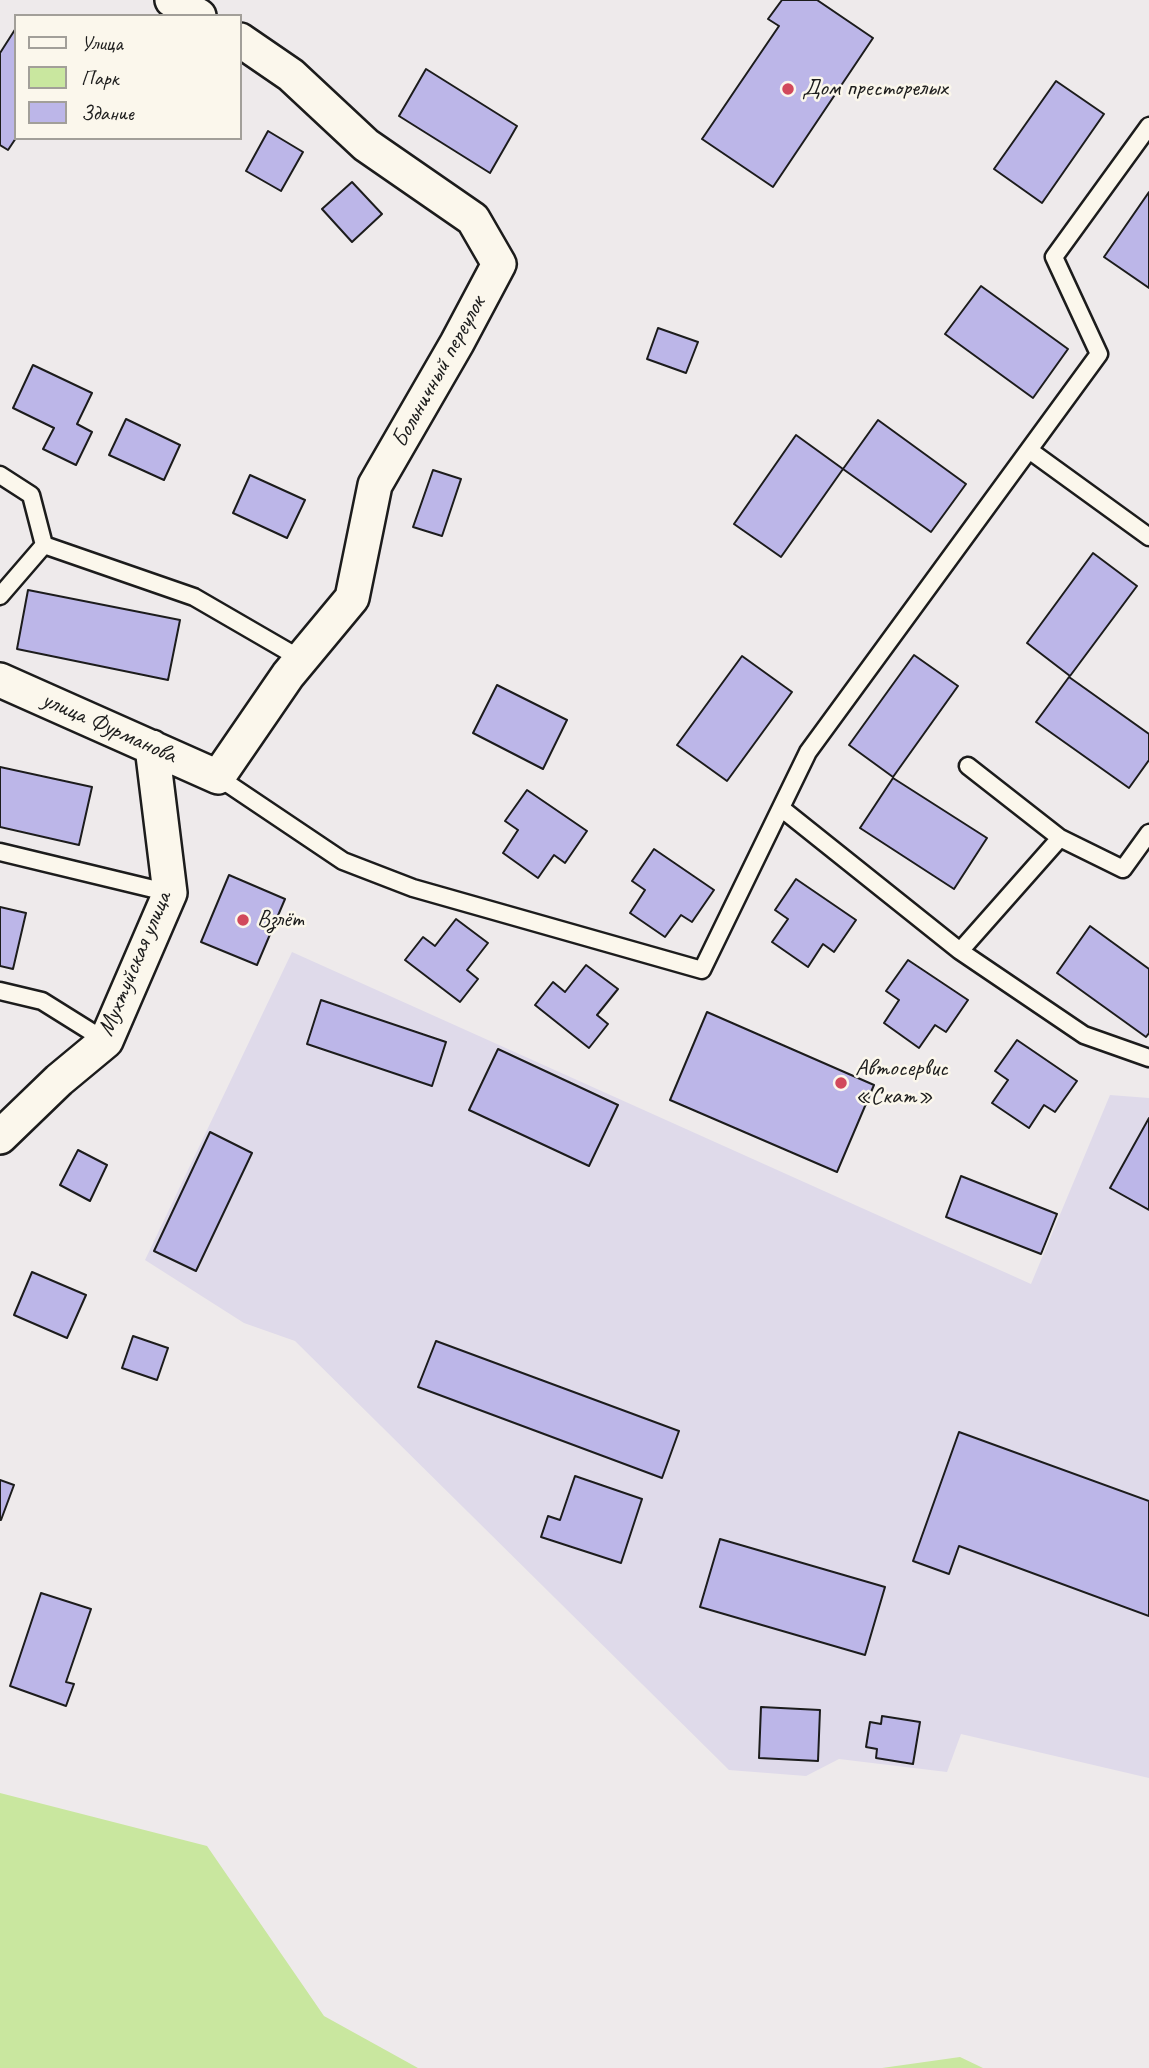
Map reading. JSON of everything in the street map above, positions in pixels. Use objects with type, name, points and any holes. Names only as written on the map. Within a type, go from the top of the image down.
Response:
[{"type":"street","points":[[172,0],[196,14]]},
{"type":"street","name":"Больничный переулок","points":[[218,777],[301,659],[352,598],[375,485],[499,264],[473,219],[366,145],[291,75],[242,41]]},
{"type":"street","name":"улица Фурманова","points":[[0,680],[218,777]]},
{"type":"street","name":"Мухтуйская улица","points":[[0,1137],[59,1080],[106,1041],[170,893],[152,747]]},
{"type":"lane","points":[[218,777],[343,861],[413,888],[702,970],[808,752],[1099,354],[1054,257],[1149,126]]},
{"type":"lane","points":[[1029,450],[1149,537]]},
{"type":"lane","points":[[0,475],[31,495],[44,545]]},
{"type":"lane","points":[[44,545],[194,597],[301,659]]},
{"type":"lane","points":[[0,596],[44,545]]},
{"type":"lane","points":[[968,766],[1059,838],[1123,869],[1149,833]]},
{"type":"lane","points":[[781,808],[960,951],[1084,1035],[1149,1058]]},
{"type":"lane","points":[[960,951],[1059,838]]},
{"type":"lane","points":[[0,852],[170,893]]},
{"type":"lane","points":[[0,991],[42,1001],[106,1041]]},
{"type":"shaded area","points":[[292,952],[1031,1284],[1110,1095],[1149,1098],[1149,1778],[961,1734],[947,1772],[839,1759],[806,1776],[729,1770],[295,1341],[244,1323],[145,1260]]},
{"type":"green space","points":[[0,1793],[207,1846],[324,2016],[418,2068],[0,2068]]},
{"type":"green space","points":[[960,2057],[983,2068],[882,2068]]},
{"type":"building","name":"Дом престорелых","points":[[782,0],[817,0],[873,38],[773,187],[702,139],[779,26],[768,19]]},
{"type":"building","points":[[14,31],[15,140],[8,150],[0,145],[0,53]]},
{"type":"building","points":[[426,69],[517,126],[490,173],[399,116]]},
{"type":"building","points":[[1056,81],[1104,114],[1042,203],[994,169]]},
{"type":"building","points":[[268,131],[303,152],[281,191],[246,171]]},
{"type":"building","points":[[352,182],[382,214],[352,242],[322,209]]},
{"type":"building","points":[[1149,192],[1149,288],[1104,257]]},
{"type":"building","points":[[981,286],[1068,349],[1033,398],[945,334]]},
{"type":"building","points":[[658,328],[698,342],[686,373],[647,359]]},
{"type":"building","points":[[33,365],[92,393],[77,424],[92,432],[76,465],[43,449],[54,428],[13,408]]},
{"type":"building","points":[[126,419],[180,445],[164,480],[109,455]]},
{"type":"building","points":[[878,420],[966,484],[931,532],[843,469]]},
{"type":"building","points":[[796,435],[843,469],[781,557],[734,524]]},
{"type":"building","points":[[433,470],[461,479],[442,536],[413,527]]},
{"type":"building","points":[[250,475],[305,500],[287,538],[233,513]]},
{"type":"building","points":[[1093,553],[1137,586],[1070,676],[1027,643]]},
{"type":"building","points":[[28,590],[180,620],[168,680],[17,649]]},
{"type":"building","points":[[914,655],[958,686],[893,777],[849,745]]},
{"type":"building","points":[[742,656],[792,692],[727,781],[677,745]]},
{"type":"building","points":[[1069,677],[1149,734],[1149,760],[1129,788],[1036,722]]},
{"type":"building","points":[[497,685],[567,720],[543,769],[473,733]]},
{"type":"building","points":[[0,767],[92,787],[79,845],[0,827]]},
{"type":"building","points":[[893,778],[987,838],[954,889],[860,828]]},
{"type":"building","points":[[527,790],[587,831],[565,863],[554,855],[538,878],[503,853],[518,830],[505,821]]},
{"type":"building","points":[[654,849],[714,890],[692,922],[681,915],[665,937],[630,913],[645,890],[632,881]]},
{"type":"building","name":"Взлёт","points":[[229,875],[285,899],[257,965],[201,942]]},
{"type":"building","points":[[796,879],[856,920],[834,952],[823,944],[808,967],[772,942],[788,919],[775,910]]},
{"type":"building","points":[[0,907],[26,913],[13,969],[0,966]]},
{"type":"building","points":[[456,919],[488,943],[467,970],[478,979],[460,1002],[405,960],[423,937],[435,946]]},
{"type":"building","points":[[1090,926],[1149,969],[1149,1033],[1146,1037],[1057,973]]},
{"type":"building","points":[[908,960],[968,1000],[946,1032],[935,1025],[919,1048],[884,1023],[899,1000],[886,991]]},
{"type":"building","points":[[586,965],[618,989],[597,1015],[608,1024],[589,1048],[535,1005],[553,982],[565,992]]},
{"type":"building","points":[[321,1000],[446,1042],[432,1086],[307,1044]]},
{"type":"building","points":[[707,1012],[874,1085],[837,1172],[670,1100]]},
{"type":"building","points":[[1017,1040],[1077,1081],[1055,1112],[1044,1105],[1029,1128],[992,1103],[1008,1080],[995,1071]]},
{"type":"building","points":[[498,1049],[618,1105],[589,1166],[469,1110]]},
{"type":"building","points":[[1149,1118],[1149,1210],[1110,1188]]},
{"type":"building","points":[[210,1132],[252,1153],[196,1271],[154,1251]]},
{"type":"building","points":[[78,1150],[107,1165],[90,1201],[60,1185]]},
{"type":"building","points":[[961,1176],[1057,1214],[1041,1254],[946,1217]]},
{"type":"building","points":[[32,1272],[86,1295],[67,1338],[14,1315]]},
{"type":"building","points":[[133,1336],[168,1348],[157,1380],[122,1368]]},
{"type":"building","points":[[436,1341],[679,1431],[662,1478],[418,1387]]},
{"type":"building","points":[[959,1432],[1149,1501],[1149,1616],[959,1546],[949,1574],[913,1561]]},
{"type":"building","points":[[575,1476],[642,1499],[621,1563],[541,1537],[548,1516],[560,1520]]},
{"type":"building","points":[[0,1480],[14,1485],[1,1520],[0,1520]]},
{"type":"building","points":[[720,1539],[885,1587],[865,1655],[700,1607]]},
{"type":"building","points":[[41,1593],[91,1609],[66,1682],[74,1684],[66,1706],[10,1686]]},
{"type":"building","points":[[761,1707],[820,1710],[818,1761],[759,1758]]},
{"type":"building","points":[[882,1716],[920,1722],[913,1764],[876,1758],[877,1749],[866,1747],[870,1722],[881,1724]]},
{"type":"place","name":"Дом престорелых","points":[[788,89]]},
{"type":"place","name":"Взлёт","points":[[243,920]]},
{"type":"place","name":"Автосервис «Скат»","points":[[841,1083]]}]
